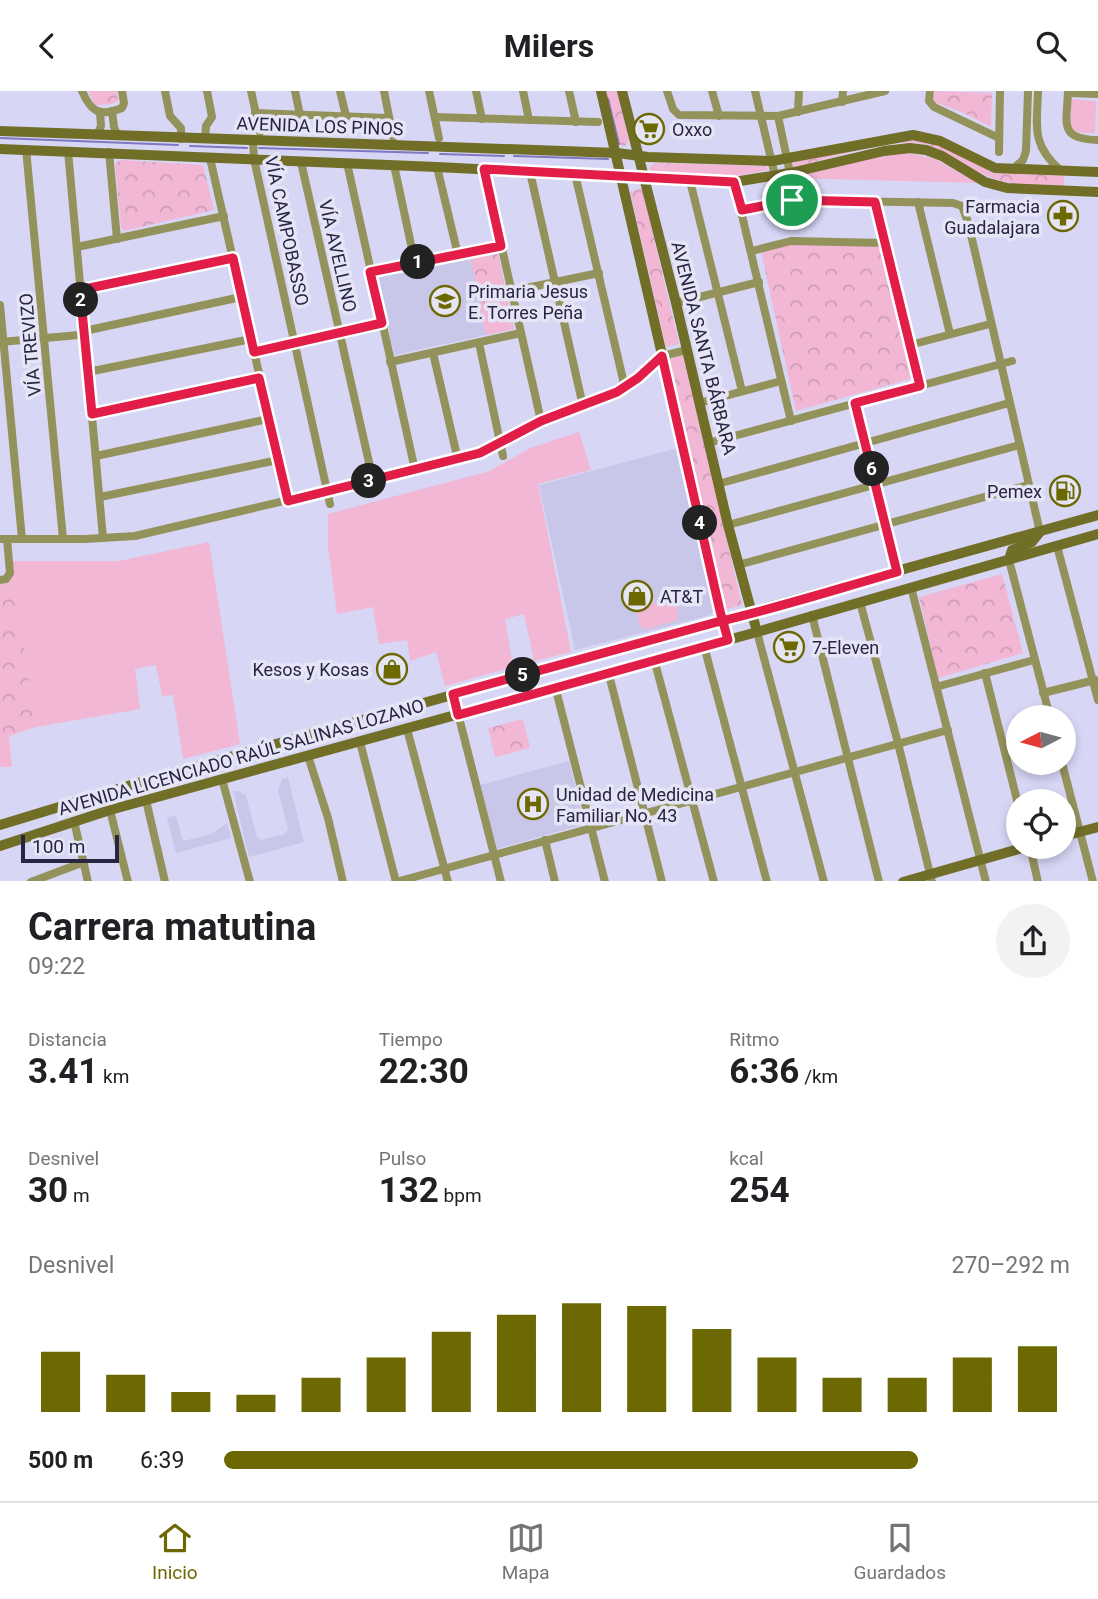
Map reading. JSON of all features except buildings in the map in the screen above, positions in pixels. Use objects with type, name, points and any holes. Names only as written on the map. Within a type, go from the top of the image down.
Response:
[{"type":"street","points":[[82,91],[90,107],[99,112],[114,111],[124,105],[122,91]]},
{"type":"street","points":[[165,91],[172,119],[181,128],[183,156]]},
{"type":"street","points":[[205,139],[206,126],[212,117],[207,91]]},
{"type":"street","name":"VÍA CAMPOBASSO","points":[[251,91],[255,113],[254,159],[330,504]]},
{"type":"street","points":[[295,91],[300,114]]},
{"type":"street","points":[[340,91],[346,116]]},
{"type":"street","points":[[384,91],[393,137]]},
{"type":"street","points":[[429,91],[437,142],[435,167],[458,254]]},
{"type":"street","points":[[476,91],[482,119]]},
{"type":"street","points":[[523,91],[529,120]]},
{"type":"street","points":[[569,91],[576,121]]},
{"type":"street","points":[[601,91],[728,640]]},
{"type":"street","name":"AVENIDA SANTA BÁRBARA","points":[[622,91],[676,303],[728,525],[757,632]]},
{"type":"street","points":[[667,91],[673,109],[683,115],[761,117],[798,112],[886,91]]},
{"type":"street","points":[[712,91],[719,116]]},
{"type":"street","points":[[755,91],[775,176]]},
{"type":"street","points":[[798,112],[799,91]]},
{"type":"street","points":[[842,102],[843,91]]},
{"type":"street","points":[[930,91],[929,101],[934,107],[999,138]]},
{"type":"street","points":[[999,152],[1000,91]]},
{"type":"street","points":[[1028,91],[1039,146],[1046,157],[1065,170],[1069,191]]},
{"type":"street","points":[[1013,169],[1026,154],[1038,91]]},
{"type":"street","points":[[1098,94],[1068,92],[1067,125],[1070,134],[1077,139],[1098,140]]},
{"type":"street","points":[[114,111],[114,127],[118,136]]},
{"type":"street","points":[[97,135],[100,129],[99,112]]},
{"type":"street","points":[[255,113],[389,118]]},
{"type":"street","points":[[778,116],[790,173]]},
{"type":"street","points":[[435,117],[598,122]]},
{"type":"street","name":"AVENIDA LOS PINOS","points":[[0,131],[183,139],[256,137],[437,142],[509,149],[616,149],[638,156]]},
{"type":"street","points":[[638,156],[772,161],[914,135],[940,141],[989,166],[1098,172]]},
{"type":"street","points":[[616,149],[625,148],[634,140]]},
{"type":"street","points":[[622,176],[734,182],[910,148],[933,153],[985,182],[1007,188],[1098,191]]},
{"type":"street","name":"AVENIDA LOS PINOS","points":[[0,149],[622,176]]},
{"type":"street","name":"VÍA TREVIZO","points":[[26,149],[63,539]]},
{"type":"street","points":[[508,171],[509,149]]},
{"type":"street","points":[[68,151],[103,538]]},
{"type":"street","points":[[109,152],[117,239]]},
{"type":"street","points":[[210,157],[288,501]]},
{"type":"street","name":"VÍA AVELLINO","points":[[301,162],[373,480]]},
{"type":"street","points":[[346,163],[415,470]]},
{"type":"street","points":[[394,166],[415,263]]},
{"type":"street","points":[[484,169],[541,421]]},
{"type":"street","points":[[530,172],[583,406]]},
{"type":"street","points":[[575,174],[625,388]]},
{"type":"street","points":[[690,181],[742,391]]},
{"type":"street","points":[[734,182],[791,421]]},
{"type":"street","points":[[742,210],[792,200],[958,203],[964,209],[1040,532],[1032,542],[1012,550],[1009,560],[1046,705]]},
{"type":"street","points":[[875,202],[920,386]]},
{"type":"street","points":[[918,202],[950,334]]},
{"type":"street","points":[[76,247],[224,216]]},
{"type":"street","points":[[752,251],[791,241],[884,243]]},
{"type":"street","points":[[370,272],[501,246]]},
{"type":"street","points":[[80,290],[233,258]]},
{"type":"street","points":[[512,291],[599,273]]},
{"type":"street","points":[[676,303],[759,282]]},
{"type":"street","points":[[2,342],[84,333],[241,297]]},
{"type":"street","points":[[0,305],[22,539]]},
{"type":"street","points":[[254,352],[382,323]]},
{"type":"street","points":[[909,345],[990,324]]},
{"type":"street","points":[[390,362],[521,333]]},
{"type":"street","points":[[88,372],[251,339]]},
{"type":"street","points":[[478,343],[503,456]]},
{"type":"street","points":[[0,580],[6,579],[10,573],[4,539],[103,538],[153,532],[458,460],[480,453],[541,421],[607,397],[625,388],[662,356],[687,350]]},
{"type":"street","points":[[433,353],[458,460]]},
{"type":"street","points":[[708,443],[1012,361]]},
{"type":"street","points":[[92,414],[259,378]]},
{"type":"street","points":[[699,403],[781,381]]},
{"type":"street","points":[[855,403],[897,572]]},
{"type":"street","points":[[718,484],[1009,403]]},
{"type":"street","points":[[96,456],[268,419]]},
{"type":"street","points":[[728,525],[1019,445]]},
{"type":"street","points":[[100,497],[278,460]]},
{"type":"street","points":[[738,565],[1028,485]]},
{"type":"street","name":"AVENIDA LICENCIADO RAÚL SALINAS LOZANO","points":[[0,825],[151,779],[1098,515]]},
{"type":"street","name":"AVENIDA LICENCIADO RAÚL SALINAS LOZANO","points":[[0,846],[110,810],[757,632],[1098,534]]},
{"type":"street","points":[[1057,546],[1095,680],[1098,700]]},
{"type":"street","points":[[911,587],[986,881]]},
{"type":"street","points":[[860,602],[898,743],[930,878]]},
{"type":"street","points":[[812,615],[879,881]]},
{"type":"street","points":[[757,632],[824,881]]},
{"type":"street","points":[[704,646],[767,881]]},
{"type":"street","points":[[654,659],[714,881]]},
{"type":"street","points":[[936,687],[1034,660]]},
{"type":"street","points":[[608,671],[662,881]]},
{"type":"street","points":[[985,673],[1014,789]]},
{"type":"street","points":[[1043,694],[1095,680]]},
{"type":"street","points":[[555,686],[605,881]]},
{"type":"street","points":[[453,694],[501,881]]},
{"type":"street","points":[[407,729],[448,881]]},
{"type":"street","points":[[360,742],[396,881],[948,730]]},
{"type":"street","points":[[308,756],[328,818],[343,881]]},
{"type":"street","points":[[1065,775],[1093,881]]},
{"type":"street","points":[[222,779],[250,881]]},
{"type":"street","points":[[146,800],[165,881]]},
{"type":"street","points":[[110,810],[128,881]]},
{"type":"street","points":[[74,821],[88,881]]},
{"type":"street","points":[[1076,833],[1098,827]]},
{"type":"street","points":[[545,841],[555,881]]},
{"type":"street","points":[[903,881],[930,878],[980,859],[1006,852]]},
{"type":"street","points":[[1032,859],[1038,881]]},
{"type":"street","points":[[32,881],[47,879],[83,862]]},
{"type":"shaded area","name":"Primaria Jesus E. Torres Peña","points":[[497,249],[514,329],[394,355],[377,273]]},
{"type":"shaded area","points":[[678,448],[714,608],[711,615],[575,650],[539,485]]},
{"type":"shaded area","name":"Unidad de Medicina Familiar No. 43","points":[[569,761],[585,824],[496,849],[480,785]]},
{"type":"shaded area","points":[[288,777],[304,842],[249,857],[233,791],[239,791],[246,796],[257,837],[261,840],[285,834],[288,829],[278,790],[282,779]]},
{"type":"shaded area","points":[[176,816],[183,841],[212,834],[227,823],[231,838],[176,853],[167,817]]},
{"type":"green space","points":[[88,91],[117,91],[118,100],[113,104],[95,105]]},
{"type":"green space","points":[[605,91],[617,91],[629,140],[625,146],[619,145]]},
{"type":"green space","points":[[935,91],[992,93],[991,127],[962,112],[933,102]]},
{"type":"green space","points":[[1071,99],[1096,101],[1095,133],[1070,132]]},
{"type":"green space","points":[[906,138],[937,144],[993,173],[1064,173],[1064,187],[1024,185],[994,179],[935,148],[918,143],[873,147],[792,168],[791,163]]},
{"type":"green space","points":[[906,152],[935,159],[977,183],[791,178],[885,155]]},
{"type":"green space","points":[[120,160],[203,165],[214,210],[124,231],[121,226],[115,164]]},
{"type":"green space","points":[[654,163],[766,166],[768,170],[726,178],[652,173],[649,168]]},
{"type":"green space","points":[[642,188],[679,344],[666,347],[630,192]]},
{"type":"green space","points":[[799,242],[882,246],[913,378],[796,411],[761,251]]},
{"type":"green space","points":[[497,249],[514,329],[486,335],[470,255]]},
{"type":"green space","points":[[683,355],[742,605],[724,610],[666,359]]},
{"type":"green space","points":[[579,432],[591,470],[538,484],[571,652],[534,661],[524,614],[505,619],[513,667],[445,686],[436,652],[410,661],[407,640],[379,644],[373,607],[337,614],[328,547],[328,514],[490,471],[530,448]]},
{"type":"green space","points":[[209,542],[240,744],[183,759],[173,695],[162,696],[156,665],[135,669],[140,709],[36,727],[13,561],[119,561]]},
{"type":"green space","points":[[1002,574],[1023,653],[938,678],[919,597]]},
{"type":"green space","points":[[13,575],[36,727],[0,739],[0,585],[9,582]]},
{"type":"green space","points":[[673,592],[676,596],[678,620],[644,630],[639,623],[637,609]]},
{"type":"green space","points":[[523,719],[530,748],[495,757],[488,728]]},
{"type":"green space","points":[[9,736],[12,767],[0,767],[0,739]]},
{"type":"waterway","points":[[608,99],[619,144]]},
{"type":"waterway","points":[[0,138],[178,145]]},
{"type":"waterway","points":[[190,146],[247,148]]},
{"type":"waterway","points":[[259,148],[428,153]]},
{"type":"waterway","points":[[440,154],[504,156]]},
{"type":"waterway","points":[[514,156],[608,159]]},
{"type":"place","name":"Oxxo","points":[[649,129]]},
{"type":"place","name":"Farmacia Guadalajara","points":[[1063,216]]},
{"type":"place","name":"Primaria Jesus E. Torres Peña","points":[[445,301]]},
{"type":"place","name":"Pemex","points":[[1065,491]]},
{"type":"place","name":"AT&T","points":[[637,596]]},
{"type":"place","name":"7-Eleven","points":[[789,647]]},
{"type":"place","name":"Kesos y Kosas","points":[[392,669]]},
{"type":"place","name":"Unidad de Medicina Familiar No. 43","points":[[533,804]]},
{"type":"route","points":[[792,200],[742,210],[734,182],[484,169],[501,246],[370,272],[382,323],[254,352],[233,258],[80,290],[92,414],[259,378],[288,501],[480,453],[541,421],[617,392],[631,384],[662,356],[720,611],[723,621],[728,640],[608,671],[458,715],[453,694],[723,621],[897,572],[855,403],[920,386],[875,202],[792,200]]}]
